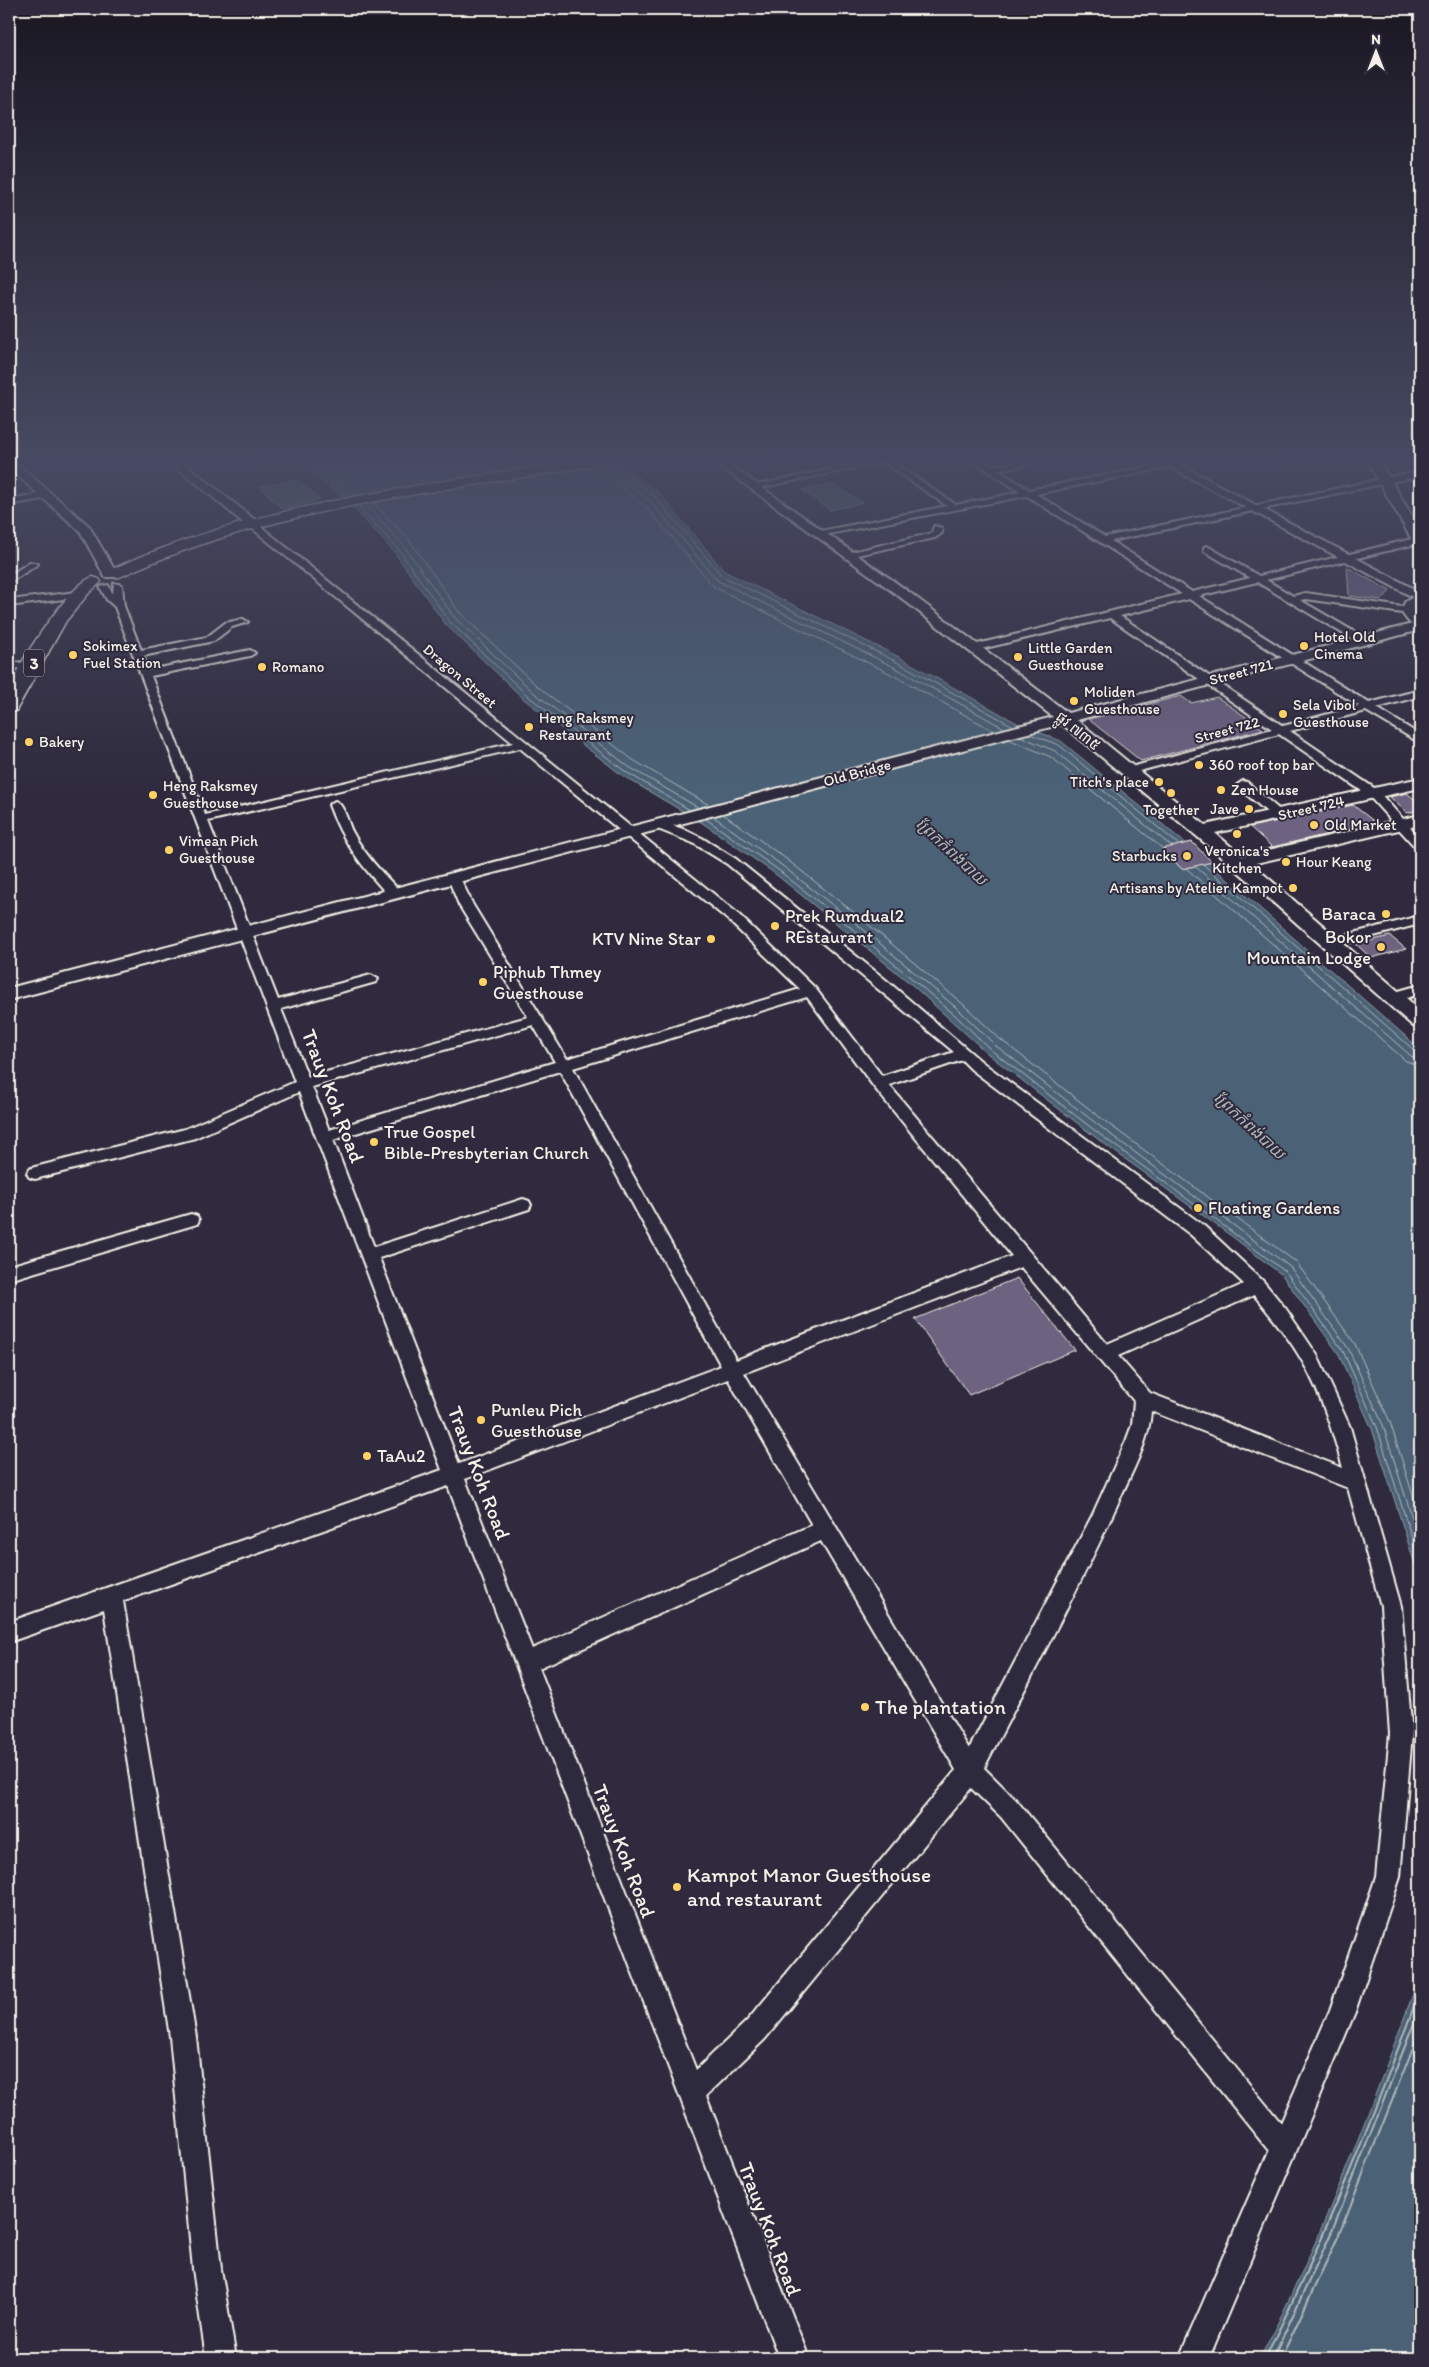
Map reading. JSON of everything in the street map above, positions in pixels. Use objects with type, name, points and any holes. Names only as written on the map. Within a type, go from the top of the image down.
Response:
[{"type":"highway","name":"3","points":[[60,619],[121,572]]},
{"type":"highway","name":"3","points":[[9,707],[32,665],[77,595],[108,581]]},
{"type":"main road","points":[[1420,598],[1410,605],[1409,611],[1420,625]]},
{"type":"street","points":[[9,580],[20,572]]},
{"type":"street","points":[[105,572],[108,581]]},
{"type":"street","name":"Dragon Street","points":[[311,572],[520,745],[732,916],[810,991],[879,1083],[1024,1259],[1143,1399]]},
{"type":"street","name":"ផ្លូវ ៧៣៥","points":[[873,572],[973,648],[1055,720],[1128,771],[1202,831],[1420,1021]]},
{"type":"street","points":[[1154,572],[1420,740]]},
{"type":"street","points":[[1246,572],[1361,640]]},
{"type":"street","points":[[973,648],[1289,572]]},
{"type":"street","points":[[1373,572],[1420,598]]},
{"type":"street","name":"Trauy Koh Road","points":[[108,581],[110,598],[119,606],[138,654],[794,2358]]},
{"type":"street","points":[[9,603],[77,595]]},
{"type":"street","points":[[1290,599],[1306,596],[1409,611]]},
{"type":"street","points":[[1112,615],[1373,793],[1420,845]]},
{"type":"street","points":[[138,654],[210,640],[229,625],[243,622]]},
{"type":"street","name":"Street 721","points":[[1055,720],[1420,625]]},
{"type":"street","points":[[145,674],[250,653]]},
{"type":"street","points":[[9,666],[32,665]]},
{"type":"street","name":"Street 722","points":[[1128,771],[1284,731],[1420,693]]},
{"type":"street","name":"Old Bridge","points":[[9,994],[1055,720]]},
{"type":"street","points":[[202,819],[520,745]]},
{"type":"street","name":"Street 724","points":[[1202,831],[1420,783]]},
{"type":"street","points":[[1243,785],[1278,815]]},
{"type":"street","points":[[335,805],[341,823],[363,861],[394,893]]},
{"type":"street","points":[[1238,862],[1420,820]]},
{"type":"street","points":[[663,824],[683,832],[724,855],[868,971],[993,1078],[1197,1230],[1257,1286],[1280,1314],[1312,1360],[1341,1427],[1391,1606],[1401,1734],[1388,1878],[1342,2012],[1194,2358]]},
{"type":"street","points":[[454,878],[486,939],[537,1018],[606,1140],[657,1238],[732,1370],[970,1771],[1009,1809],[1284,2148]]},
{"type":"street","points":[[1331,943],[1420,920]]},
{"type":"street","points":[[274,1006],[371,978]]},
{"type":"street","points":[[1393,998],[1420,990]]},
{"type":"street","points":[[324,1137],[810,991]]},
{"type":"street","points":[[34,1173],[189,1134],[303,1084],[537,1018]]},
{"type":"street","points":[[879,1083],[965,1054]]},
{"type":"street","points":[[369,1255],[523,1206]]},
{"type":"street","points":[[9,1273],[191,1220]]},
{"type":"street","points":[[9,1632],[454,1475],[1024,1259]]},
{"type":"street","points":[[1104,1354],[1257,1286]]},
{"type":"street","points":[[692,2092],[756,2030],[970,1771],[1099,1522],[1132,1450],[1141,1425],[1143,1399],[1358,1483]]},
{"type":"street","points":[[527,1662],[825,1529]]},
{"type":"street","points":[[112,1595],[183,2037],[207,2269],[220,2358]]},
{"type":"water","name":"ព្រែកកំពង់បាយ","points":[[409,572],[727,572],[897,656],[1017,723],[1061,741],[1196,852],[1420,1049],[1420,1580],[1372,1429],[1338,1353],[1282,1275],[1099,1140],[988,1054],[911,984],[774,873],[704,824],[623,776],[525,700],[445,624]]},
{"type":"water","points":[[1420,1975],[1420,2358],[1260,2358],[1326,2217],[1365,2121]]},
{"type":"building","points":[[1347,572],[1357,572],[1390,591],[1382,600],[1349,596]]},
{"type":"building","points":[[1181,696],[1191,703],[1217,697],[1263,729],[1141,761],[1088,719]]},
{"type":"building","points":[[1407,793],[1420,804],[1420,810],[1407,813],[1390,797]]},
{"type":"building","name":"Old Market","points":[[1353,805],[1376,823],[1272,847],[1250,827]]},
{"type":"building","name":"Starbucks","points":[[1192,842],[1212,862],[1182,869],[1162,849]]},
{"type":"building","name":"Bokor Mountain Lodge","points":[[1390,936],[1406,949],[1371,958],[1356,944]]},
{"type":"building","points":[[1017,1278],[1075,1350],[969,1395],[915,1319]]},
{"type":"place","name":"Hotel Old Cinema","points":[[1304,646]]},
{"type":"place","name":"Sokimex Fuel Station","points":[[73,655]]},
{"type":"place","name":"Little Garden Guesthouse","points":[[1018,657]]},
{"type":"place","name":"Romano","points":[[262,667]]},
{"type":"place","name":"Moliden Guesthouse","points":[[1074,701]]},
{"type":"place","name":"Sela Vibol Guesthouse","points":[[1283,714]]},
{"type":"place","name":"Heng Raksmey Restaurant","points":[[529,727]]},
{"type":"place","name":"Bakery","points":[[29,742]]},
{"type":"place","name":"360 roof top bar","points":[[1199,765]]},
{"type":"place","name":"Titch's place","points":[[1159,782]]},
{"type":"place","name":"Zen House","points":[[1221,790]]},
{"type":"place","name":"Together","points":[[1171,793]]},
{"type":"place","name":"Heng Raksmey Guesthouse","points":[[153,795]]},
{"type":"place","name":"Jave","points":[[1249,809]]},
{"type":"place","name":"Old Market","points":[[1314,825]]},
{"type":"place","name":"Veronica's Kitchen","points":[[1237,834]]},
{"type":"place","name":"Vimean Pich Guesthouse","points":[[169,850]]},
{"type":"place","name":"Starbucks","points":[[1187,856]]},
{"type":"place","name":"Hour Keang","points":[[1286,862]]},
{"type":"place","name":"Artisans by Atelier Kampot","points":[[1293,888]]},
{"type":"place","name":"Baraca","points":[[1386,914]]},
{"type":"place","name":"Prek Rumdual2 REstaurant","points":[[775,926]]},
{"type":"place","name":"KTV Nine Star","points":[[711,939]]},
{"type":"place","name":"Bokor Mountain Lodge","points":[[1381,947]]},
{"type":"place","name":"Piphub Thmey Guesthouse","points":[[483,982]]},
{"type":"place","name":"True Gospel Bible-Presbyterian Church","points":[[374,1142]]},
{"type":"place","name":"Floating Gardens","points":[[1198,1208]]},
{"type":"place","name":"Punleu Pich Guesthouse","points":[[481,1420]]},
{"type":"place","name":"TaAu2","points":[[367,1456]]},
{"type":"place","name":"The plantation","points":[[865,1707]]},
{"type":"place","name":"Kampot Manor Guesthouse and restaurant","points":[[677,1887]]}]
